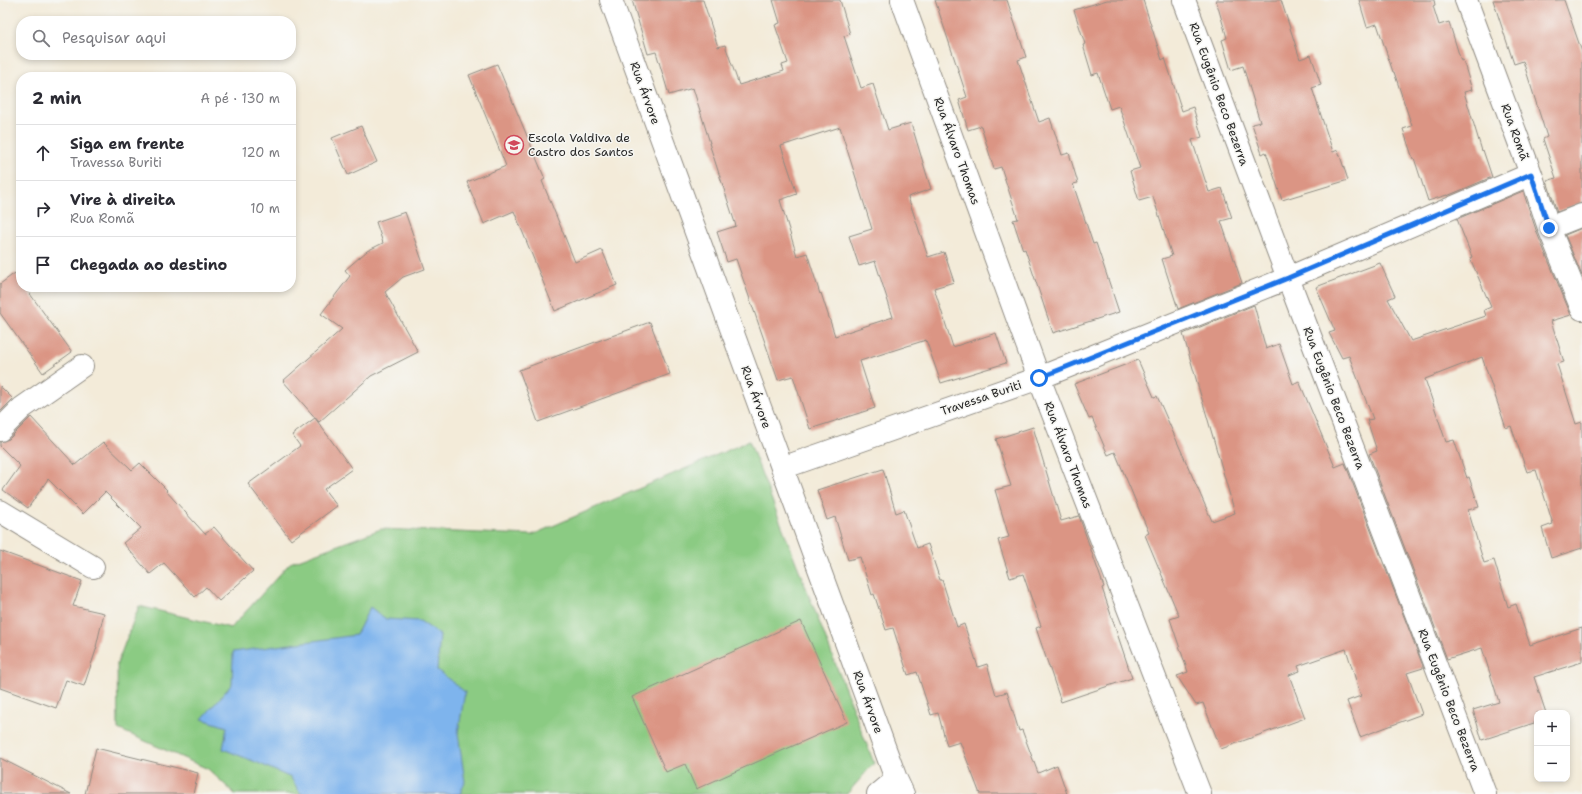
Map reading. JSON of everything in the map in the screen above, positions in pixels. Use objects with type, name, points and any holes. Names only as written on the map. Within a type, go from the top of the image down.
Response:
[{"type":"street","name":"Rua Árvore","points":[[612,0],[899,786]]},
{"type":"street","name":"Rua Álvaro Thomas","points":[[902,0],[1039,378],[1200,794]]},
{"type":"street","name":"Rua Eugênio Beco Bezerra","points":[[1184,0],[1288,278],[1485,794]]},
{"type":"street","name":"Rua Romã","points":[[1466,0],[1531,174],[1549,228],[1582,309]]},
{"type":"street","name":"Travessa Buriti","points":[[782,468],[1039,378],[1288,278],[1531,174]]},
{"type":"street","points":[[1549,228],[1582,215]]},
{"type":"street","points":[[0,430],[22,408],[82,366]]},
{"type":"street","points":[[0,511],[92,567]]},
{"type":"street","points":[[878,794],[899,786]]},
{"type":"green space","points":[[749,441],[874,763],[847,794],[235,794],[208,769],[118,729],[117,664],[139,606],[231,628],[290,563],[381,529],[532,535]]},
{"type":"water","points":[[370,607],[386,619],[420,621],[440,635],[437,670],[465,692],[458,733],[465,782],[460,794],[301,794],[291,778],[223,749],[227,727],[202,719],[232,684],[233,652],[356,635]]},
{"type":"building","points":[[632,0],[703,0],[718,47],[725,45],[739,85],[784,71],[782,65],[788,63],[775,25],[780,23],[773,0],[840,0],[850,34],[844,36],[861,88],[873,84],[888,130],[911,123],[931,189],[908,197],[928,257],[944,252],[954,282],[934,288],[953,347],[996,333],[1006,363],[941,383],[926,340],[860,361],[875,408],[810,429],[793,376],[778,380],[736,259],[727,262],[717,232],[736,226],[693,88],[669,95],[656,52],[648,54]],"holes":[[[840,127],[872,229],[849,236],[859,266],[875,261],[893,317],[835,336],[807,253],[797,256],[780,200],[797,194],[781,146]]]},
{"type":"building","points":[[935,0],[1007,0],[1026,57],[1018,60],[1039,122],[1050,118],[1062,155],[1069,153],[1078,183],[1073,184],[1093,244],[1096,243],[1119,312],[1053,333],[1025,249],[1023,250],[1013,220],[1018,219],[1001,167],[994,169],[981,126],[968,130],[959,100],[967,97]]},
{"type":"building","points":[[1107,0],[1143,0],[1162,60],[1165,58],[1182,111],[1193,107],[1202,137],[1192,140],[1209,192],[1222,188],[1232,218],[1221,221],[1242,283],[1178,309],[1162,259],[1172,256],[1153,197],[1139,201],[1130,171],[1140,168],[1119,106],[1110,109],[1098,73],[1092,75],[1083,45],[1085,44],[1074,10]]},
{"type":"building","points":[[1216,0],[1281,0],[1300,59],[1311,55],[1321,85],[1312,88],[1333,152],[1338,150],[1348,180],[1282,200],[1266,152],[1262,154],[1252,124],[1260,122],[1243,66],[1231,70],[1222,40],[1227,38]]},
{"type":"building","points":[[1359,0],[1434,0],[1435,5],[1433,6],[1439,25],[1449,22],[1461,61],[1463,60],[1472,90],[1464,92],[1482,151],[1483,150],[1492,177],[1447,196],[1428,201],[1403,129],[1412,126],[1394,72],[1377,24],[1367,27]]},
{"type":"building","points":[[1493,0],[1564,0],[1582,52],[1582,203],[1557,212],[1547,181],[1556,178],[1543,139],[1547,137],[1523,61],[1514,64]]},
{"type":"building","points":[[497,64],[545,179],[542,181],[575,262],[602,250],[617,285],[555,311],[514,211],[484,224],[467,182],[506,166],[469,75]]},
{"type":"building","points":[[361,126],[377,162],[348,175],[332,138]]},
{"type":"building","points":[[1523,191],[1537,233],[1571,315],[1551,321],[1564,362],[1557,364],[1576,424],[1582,422],[1582,548],[1551,558],[1542,528],[1553,524],[1536,470],[1527,472],[1511,426],[1506,428],[1482,357],[1425,379],[1446,442],[1454,440],[1479,507],[1468,510],[1484,563],[1494,560],[1508,607],[1516,604],[1530,645],[1582,628],[1582,662],[1534,677],[1545,710],[1534,710],[1534,723],[1482,740],[1473,710],[1499,702],[1482,648],[1447,659],[1369,454],[1377,451],[1367,420],[1373,419],[1349,356],[1342,358],[1329,333],[1335,331],[1316,287],[1380,263],[1395,296],[1388,299],[1411,341],[1486,316],[1484,310],[1491,307],[1470,258],[1472,257],[1457,219]]},
{"type":"building","points":[[405,212],[425,269],[403,277],[385,292],[418,352],[371,376],[319,422],[283,381],[342,329],[321,314],[350,276],[345,270],[367,251],[383,243],[376,222]]},
{"type":"building","points":[[1582,228],[1582,276],[1565,235]]},
{"type":"building","points":[[15,273],[16,292],[29,292],[72,352],[43,373],[0,313],[0,284]]},
{"type":"building","points":[[1254,305],[1266,349],[1279,344],[1293,384],[1299,381],[1335,467],[1345,463],[1423,666],[1423,668],[1407,673],[1422,714],[1360,737],[1347,701],[1361,696],[1346,649],[1298,666],[1300,671],[1289,675],[1305,718],[1221,749],[1203,703],[1196,705],[1177,676],[1188,672],[1170,619],[1179,616],[1145,535],[1149,533],[1115,452],[1108,455],[1092,418],[1089,419],[1074,384],[1138,360],[1154,397],[1157,396],[1212,521],[1235,513],[1183,334]]},
{"type":"building","points":[[650,322],[670,374],[538,422],[519,370]]},
{"type":"building","points":[[0,386],[13,399],[0,412]]},
{"type":"building","points":[[31,417],[75,465],[103,442],[132,470],[140,463],[167,490],[166,491],[205,534],[214,527],[253,571],[219,601],[206,587],[195,597],[164,563],[150,574],[123,543],[141,528],[105,492],[83,514],[48,479],[28,508],[3,490],[20,466],[0,446],[0,442],[9,439]]},
{"type":"building","points":[[315,418],[352,469],[324,489],[337,506],[291,540],[248,484],[300,446],[292,435]]},
{"type":"building","points":[[1033,427],[1061,521],[1079,516],[1104,587],[1102,588],[1132,678],[1061,702],[1036,628],[1041,626],[1023,574],[1010,578],[998,540],[1009,537],[995,490],[1011,486],[996,439]]},
{"type":"building","points":[[883,469],[896,513],[904,510],[917,548],[928,544],[940,580],[942,580],[957,627],[964,624],[978,667],[987,664],[996,695],[1007,692],[1019,731],[1022,730],[1038,773],[1057,765],[1067,794],[980,794],[960,742],[947,746],[938,713],[931,715],[917,672],[908,675],[893,628],[886,630],[874,594],[872,595],[860,557],[848,560],[835,517],[827,520],[817,490]]},
{"type":"building","points":[[0,551],[82,581],[73,606],[104,613],[97,647],[84,686],[66,680],[56,708],[0,688]]},
{"type":"building","points":[[801,621],[847,722],[696,789],[685,764],[666,772],[632,697]]},
{"type":"building","points":[[96,748],[198,773],[193,794],[85,794]]},
{"type":"building","points":[[0,758],[71,794],[0,794]]},
{"type":"place","name":"Escola Valdiva de Castro dos Santos","points":[[514,145]]},
{"type":"route","points":[[1039,378],[1288,278],[1531,174],[1549,228]]}]
